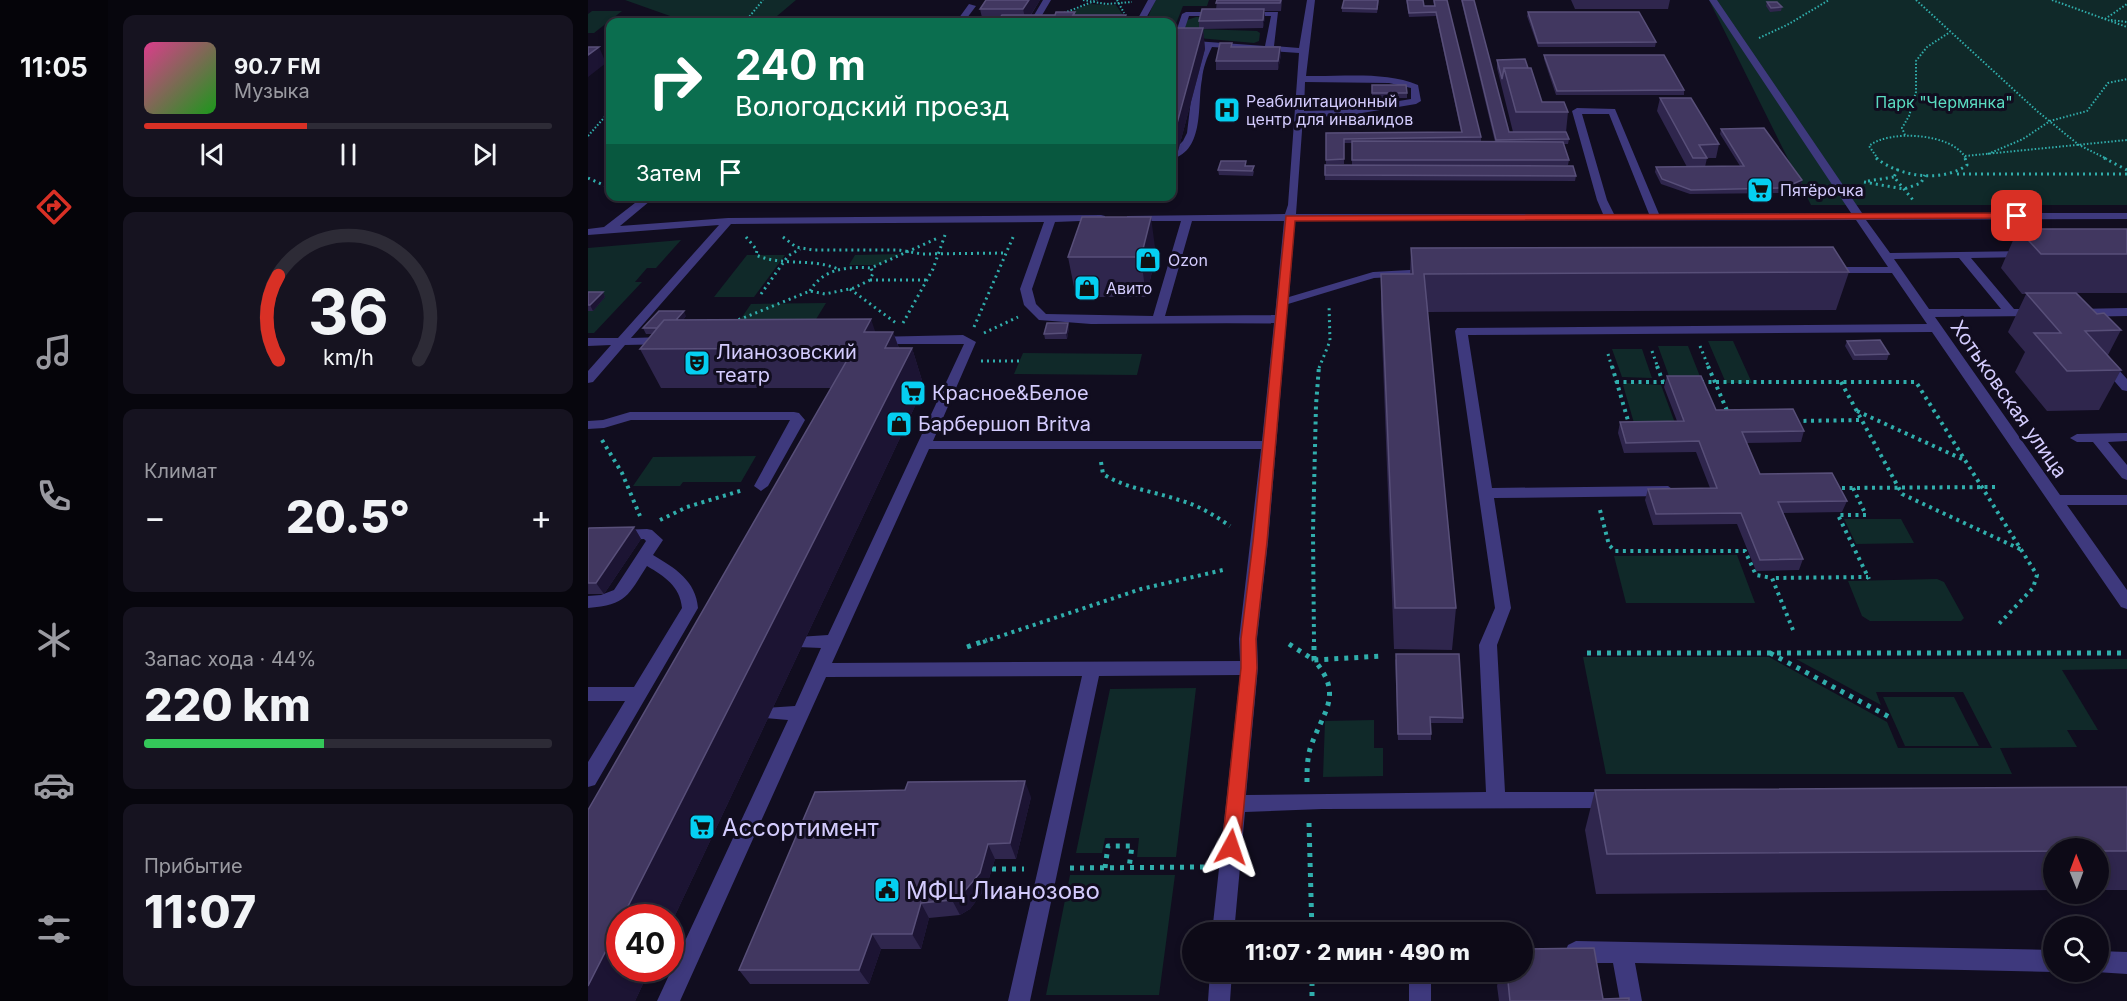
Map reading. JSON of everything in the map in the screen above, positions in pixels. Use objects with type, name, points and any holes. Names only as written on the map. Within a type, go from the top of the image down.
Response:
[{"type":"street","points":[[1036,18],[1047,0]]},
{"type":"street","points":[[1142,18],[1152,0]]},
{"type":"street","points":[[1224,922],[1249,668],[1248,639],[1260,542],[1293,205],[1304,51],[1311,0]]},
{"type":"street","name":"Хотьковская улица","points":[[1713,0],[1838,186],[2127,603]]},
{"type":"street","points":[[963,18],[972,6]]},
{"type":"street","points":[[1176,36],[1186,14],[1230,14]]},
{"type":"street","points":[[1241,14],[1275,14],[1269,49]]},
{"type":"street","points":[[1176,41],[1304,51]]},
{"type":"street","points":[[1176,154],[1189,141],[1195,122],[1197,81],[1209,44]]},
{"type":"street","points":[[1299,114],[1344,113],[1416,101],[1415,87],[1398,81],[1302,79]]},
{"type":"street","points":[[1610,217],[1602,200],[1577,111],[1612,111],[1655,216]]},
{"type":"street","points":[[608,230],[645,201]]},
{"type":"street","points":[[588,232],[728,221],[1051,218],[2127,216]]},
{"type":"street","points":[[1051,218],[1026,289],[1030,305],[1042,317],[1158,320],[1282,311],[1316,294],[1373,275],[1436,272]]},
{"type":"street","points":[[1158,320],[1187,218]]},
{"type":"street","points":[[588,379],[728,221]]},
{"type":"street","points":[[1887,256],[2045,254]]},
{"type":"street","points":[[1962,255],[2011,313]]},
{"type":"street","points":[[1814,270],[1897,270]]},
{"type":"street","points":[[1926,313],[2127,312]]},
{"type":"street","points":[[1496,801],[1488,645],[1503,608],[1461,331],[1936,328]]},
{"type":"street","points":[[668,1001],[923,445],[963,348],[858,340]]},
{"type":"street","points":[[588,342],[684,341]]},
{"type":"street","points":[[2098,356],[2127,387]]},
{"type":"street","points":[[593,425],[630,416],[794,416],[798,420],[761,486]]},
{"type":"street","points":[[2077,438],[2127,437]]},
{"type":"street","points":[[2097,438],[2127,475]]},
{"type":"street","points":[[923,445],[1268,445]]},
{"type":"street","points":[[1486,493],[1689,490]]},
{"type":"street","points":[[2056,500],[2127,500]]},
{"type":"street","points":[[588,536],[647,534],[655,540],[620,594],[603,601],[588,602]]},
{"type":"street","points":[[588,779],[690,608],[690,598],[680,581],[645,557]]},
{"type":"street","points":[[804,642],[834,641]]},
{"type":"street","points":[[670,644],[691,644]]},
{"type":"street","points":[[1018,1001],[1092,668]]},
{"type":"street","points":[[820,670],[1249,668]]},
{"type":"street","points":[[588,694],[639,694]]},
{"type":"street","points":[[771,713],[800,713]]},
{"type":"street","points":[[626,716],[649,715]]},
{"type":"street","points":[[1235,804],[1322,801],[1632,800]]},
{"type":"street","points":[[1556,952],[2043,961]]},
{"type":"street","points":[[1622,952],[1631,1001]]},
{"type":"street","points":[[2109,962],[2127,963]]},
{"type":"street","points":[[1219,1001],[1220,982]]},
{"type":"street","points":[[1419,982],[1420,1001]]},
{"type":"path","points":[[748,18],[763,0]]},
{"type":"path","points":[[1083,0],[1091,3],[1120,4]]},
{"type":"path","points":[[1061,14],[1097,0]]},
{"type":"path","points":[[1744,45],[1786,25],[1829,0]]},
{"type":"path","points":[[1916,0],[2079,145],[2127,170]]},
{"type":"path","points":[[2052,0],[2127,27]]},
{"type":"path","points":[[2105,19],[2127,4]]},
{"type":"path","points":[[2105,19],[2127,22]]},
{"type":"path","points":[[1905,135],[1902,128],[1909,116],[1916,92],[1916,61],[1927,47],[1950,32]]},
{"type":"path","points":[[1988,154],[2023,139],[2050,121],[2087,111],[2108,83],[2127,79]]},
{"type":"path","points":[[588,136],[606,116]]},
{"type":"path","points":[[2127,140],[1965,156],[1946,143],[1905,135],[1885,136],[1872,142],[1869,146],[1873,156],[1879,161],[1898,169],[1925,175],[2127,174]]},
{"type":"path","points":[[1951,174],[1964,169],[1967,160],[1965,156]]},
{"type":"path","points":[[1894,177],[1898,169]]},
{"type":"path","points":[[1864,182],[1904,189],[1921,183],[1925,175]]},
{"type":"path","points":[[1838,186],[1894,177]]},
{"type":"path","points":[[1894,177],[1914,201]]},
{"type":"path","points":[[588,178],[606,186]]},
{"type":"path","points":[[744,234],[757,250],[756,255],[767,262],[821,263],[833,265],[840,270]]},
{"type":"path","points":[[781,234],[789,243],[801,248],[939,254],[1007,253]]},
{"type":"path","points":[[810,291],[816,279],[855,266],[871,268],[945,234],[939,254],[899,329],[893,320],[850,289]]},
{"type":"path","points":[[963,348],[1015,235]]},
{"type":"path","points":[[761,294],[788,256],[801,248]]},
{"type":"path","points":[[870,280],[873,273],[871,268]]},
{"type":"path","points":[[725,325],[810,291],[825,294],[850,289],[870,280],[926,280]]},
{"type":"path","points":[[1314,660],[1316,405],[1318,367],[1330,341],[1329,304],[1316,294]]},
{"type":"path","points":[[963,348],[983,333],[1035,309]]},
{"type":"path","points":[[1700,346],[1731,421]]},
{"type":"path","points":[[963,348],[1019,361]]},
{"type":"path","points":[[1652,351],[1663,382]]},
{"type":"path","points":[[1608,354],[1629,424]]},
{"type":"path","points":[[1616,382],[1673,382]]},
{"type":"path","points":[[1694,382],[1916,382],[2037,575],[2033,588],[1997,626]]},
{"type":"path","points":[[1841,382],[1902,494],[2023,550]]},
{"type":"path","points":[[1857,411],[1963,459]]},
{"type":"path","points":[[1785,421],[1861,420]]},
{"type":"path","points":[[593,425],[624,479],[647,534]]},
{"type":"path","points":[[1106,445],[1100,465],[1102,474],[1116,484],[1181,500],[1216,515],[1230,526]]},
{"type":"path","points":[[1842,488],[1999,487]]},
{"type":"path","points":[[1595,492],[1609,545],[1616,551],[1745,551],[1756,575],[1772,578],[1868,578],[1838,515],[1866,515],[1853,488]]},
{"type":"path","points":[[662,518],[721,496]]},
{"type":"path","points":[[958,651],[1141,589],[1176,579],[1223,570]]},
{"type":"path","points":[[1772,578],[1792,630]]},
{"type":"path","points":[[1289,644],[1314,660],[1323,669],[1331,684],[1331,697],[1309,752],[1306,781],[1312,922]]},
{"type":"path","points":[[1587,653],[2127,653]]},
{"type":"path","points":[[1770,653],[1893,719]]},
{"type":"path","points":[[1314,660],[1382,656]]},
{"type":"path","points":[[1105,868],[1108,846],[1132,846],[1129,868]]},
{"type":"path","points":[[992,869],[1208,867]]},
{"type":"path","points":[[1312,982],[1312,1001]]},
{"type":"green space","points":[[625,0],[796,0],[775,18],[676,18]]},
{"type":"green space","points":[[1155,0],[1209,0],[1207,6],[1183,6],[1176,24],[1176,18],[1148,18]]},
{"type":"green space","name":"Парк \"Чермянка\"","points":[[1709,0],[2127,0],[2127,205],[1811,205]]},
{"type":"green space","points":[[1090,4],[1116,5],[1125,18],[1054,18]]},
{"type":"green space","points":[[592,11],[622,11],[613,18],[606,18],[606,24],[594,33],[588,33],[588,14]]},
{"type":"green space","points":[[1202,17],[1200,29],[1257,31],[1260,33],[1259,41],[1254,43],[1183,35],[1187,20]]},
{"type":"green space","points":[[681,240],[656,268],[647,268],[635,282],[642,282],[594,333],[588,333],[588,248]]},
{"type":"green space","points":[[900,254],[878,265],[849,265],[855,255]]},
{"type":"green space","points":[[747,255],[785,255],[754,297],[714,297]]},
{"type":"green space","points":[[826,303],[810,329],[733,330],[751,304]]},
{"type":"green space","points":[[1708,341],[1733,341],[1752,383],[1726,383]]},
{"type":"green space","points":[[1658,346],[1688,346],[1701,379],[1670,379]]},
{"type":"green space","points":[[1612,349],[1642,349],[1652,378],[1622,377]]},
{"type":"green space","points":[[1023,353],[1142,354],[1137,375],[1014,374]]},
{"type":"green space","points":[[1626,383],[1661,385],[1675,423],[1634,423],[1623,385]]},
{"type":"green space","points":[[756,456],[741,482],[683,482],[680,486],[633,486],[653,457]]},
{"type":"green space","points":[[1844,519],[1901,519],[1914,543],[1856,544]]},
{"type":"green space","points":[[1737,555],[1755,603],[1626,603],[1614,556]]},
{"type":"green space","points":[[1937,579],[1944,582],[1964,618],[1961,621],[1870,621],[1862,616],[1848,581]]},
{"type":"green space","points":[[1583,657],[1769,657],[1887,722],[1898,748],[1992,748],[1963,692],[1876,692],[1881,705],[1796,659],[2127,659],[2127,669],[2062,670],[2098,730],[2067,730],[2077,747],[2000,748],[2012,774],[1606,774]]},
{"type":"green space","points":[[1196,688],[1176,857],[1137,857],[1139,838],[1105,838],[1102,853],[1076,853],[1110,689]]},
{"type":"green space","points":[[1883,697],[1954,697],[1979,746],[1905,746]]},
{"type":"green space","points":[[1374,720],[1374,748],[1383,748],[1383,776],[1323,777],[1325,721]]},
{"type":"green space","points":[[1070,875],[1175,875],[1159,995],[1046,995]]},
{"type":"building","points":[[986,0],[1029,0],[1023,9],[980,9]]},
{"type":"building","points":[[1217,0],[1281,0],[1280,3],[1216,3]]},
{"type":"building","points":[[1344,0],[1378,0],[1377,9],[1342,8]]},
{"type":"building","points":[[1407,0],[1423,0],[1424,6],[1435,6],[1434,0],[1447,0],[1481,137],[1344,139],[1344,159],[1326,160],[1326,133],[1462,132],[1436,12],[1409,13]]},
{"type":"building","points":[[1462,0],[1474,0],[1509,132],[1566,132],[1569,139],[1496,140]]},
{"type":"building","points":[[1767,2],[1777,2],[1782,7],[1771,8]]},
{"type":"building","points":[[1202,9],[1264,9],[1263,20],[1199,21]]},
{"type":"building","points":[[1056,12],[1075,12],[1073,15],[1126,15],[1125,18],[1000,18],[1002,15],[1055,15]]},
{"type":"building","points":[[1528,12],[1639,12],[1656,42],[1538,43]]},
{"type":"building","points":[[1176,28],[1203,28],[1176,127]]},
{"type":"building","points":[[1220,43],[1232,43],[1231,47],[1280,47],[1278,61],[1216,61]]},
{"type":"building","points":[[588,47],[599,47],[588,55]]},
{"type":"building","points":[[1544,55],[1664,55],[1684,90],[1557,91]]},
{"type":"building","points":[[1525,59],[1528,68],[1504,68],[1502,79],[1497,60]]},
{"type":"building","points":[[1504,68],[1531,68],[1542,102],[1564,102],[1568,112],[1516,112]]},
{"type":"building","points":[[1372,85],[1406,85],[1407,93],[1372,93]]},
{"type":"building","points":[[1660,98],[1691,98],[1719,144],[1699,145],[1707,158],[1693,158]]},
{"type":"building","points":[[1764,128],[1802,180],[1784,188],[1691,190],[1662,179],[1656,167],[1744,166],[1721,129]]},
{"type":"building","points":[[1352,141],[1563,142],[1569,160],[1352,160]]},
{"type":"building","points":[[1221,161],[1246,161],[1245,166],[1254,166],[1252,171],[1218,170]]},
{"type":"building","points":[[1325,165],[1573,166],[1576,176],[1325,175]]},
{"type":"building","points":[[1082,217],[1151,217],[1141,257],[1068,257]]},
{"type":"building","points":[[2018,229],[2127,229],[2127,254],[2041,254]]},
{"type":"building","points":[[1833,247],[1849,272],[1424,274],[1456,608],[1395,608],[1381,274],[1413,274],[1411,248]]},
{"type":"building","points":[[588,292],[603,292],[588,305]]},
{"type":"building","points":[[2026,293],[2076,293],[2097,314],[2104,313],[2121,330],[2085,331],[2121,370],[2067,371],[2034,333],[2061,333]]},
{"type":"building","points":[[659,311],[684,311],[676,320],[664,320],[657,328],[643,328]]},
{"type":"building","points":[[871,319],[864,332],[893,332],[885,348],[912,348],[629,904],[606,904],[606,951],[588,986],[588,810],[854,348],[640,349],[664,320]]},
{"type":"building","points":[[1047,323],[1068,323],[1066,333],[1044,334]]},
{"type":"building","points":[[1880,340],[1889,354],[1855,355],[1847,341]]},
{"type":"building","points":[[1667,376],[1701,376],[1716,410],[1793,409],[1804,431],[1742,432],[1760,474],[1832,473],[1847,501],[1778,502],[1803,559],[1760,560],[1741,513],[1656,514],[1648,489],[1717,488],[1699,441],[1626,443],[1620,422],[1684,421]]},
{"type":"building","points":[[634,527],[596,583],[588,583],[589,528]]},
{"type":"building","points":[[1396,654],[1459,654],[1463,718],[1430,717],[1431,734],[1398,734]]},
{"type":"building","name":"МФЦ Лианозово","points":[[1025,781],[1010,843],[988,844],[980,873],[963,893],[952,900],[921,903],[912,934],[872,934],[859,970],[739,970],[815,792],[905,790],[908,782]]},
{"type":"building","points":[[2127,787],[2127,851],[2109,851],[2109,838],[2043,838],[2043,851],[1607,854],[1595,790]]},
{"type":"building","points":[[1594,948],[1603,999],[1629,998],[1629,1001],[1510,1001],[1508,982],[1533,982],[1533,949]]},
{"type":"place","name":"Реабилитационный центр для инвалидов","points":[[1227,110]]},
{"type":"place","name":"Пятёрочка","points":[[1760,190]]},
{"type":"place","name":"Ozon","points":[[1148,260]]},
{"type":"place","name":"Авито","points":[[1087,288]]},
{"type":"place","name":"Лианозовский театр","points":[[697,363]]},
{"type":"place","name":"Красное&Белое","points":[[913,393]]},
{"type":"place","name":"Барбершоп Britva","points":[[899,424]]},
{"type":"place","name":"Ассортимент","points":[[702,827]]},
{"type":"place","name":"МФЦ Лианозово","points":[[887,890]]},
{"type":"route","points":[[1231,847],[1249,668],[1248,639],[1260,542],[1290,218],[2017,216]]}]
